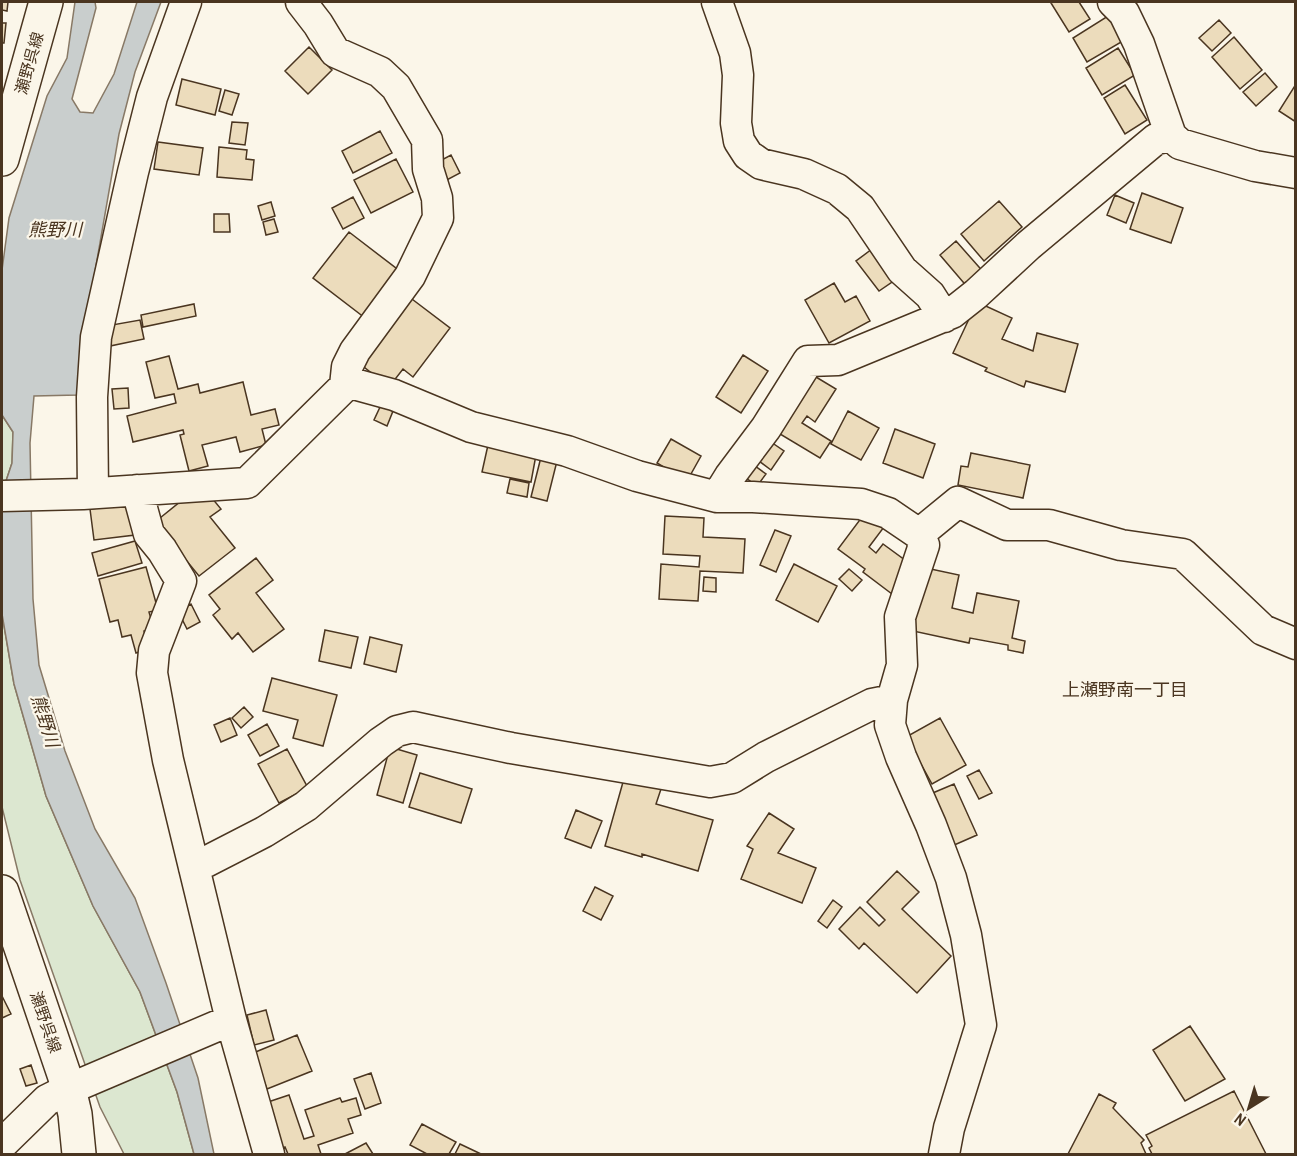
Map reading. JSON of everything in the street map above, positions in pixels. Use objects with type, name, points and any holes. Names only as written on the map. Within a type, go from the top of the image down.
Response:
[{"type":"main road","name":"瀬野呉線","points":[[2,159],[46,2]]},
{"type":"main road","name":"瀬野呉線","points":[[2,892],[79,1085],[75,1114],[79,1155]]},
{"type":"street","points":[[88,494],[96,337],[132,172],[152,97],[186,2]]},
{"type":"street","points":[[301,2],[318,24],[334,52],[380,72],[396,87],[427,140],[428,169],[437,198],[438,218],[410,276],[356,351],[347,367],[345,386]]},
{"type":"street","points":[[717,2],[735,53],[738,75],[736,123],[739,141],[748,155],[761,164],[804,174],[837,189],[860,208],[902,270],[930,295],[944,317]]},
{"type":"street","points":[[1113,2],[1124,13],[1139,44],[1171,136],[1180,144],[1255,166],[1296,172]]},
{"type":"street","points":[[717,497],[766,428],[808,361],[838,360],[952,313],[1156,139],[1171,136]]},
{"type":"street","points":[[2,496],[88,494],[247,483],[345,386],[354,384],[394,395],[471,427],[567,452],[637,476],[717,497],[861,504],[888,513],[919,534],[924,545],[900,617],[902,666],[892,700],[890,725],[951,878],[966,935],[981,1025],[949,1128],[944,1155]]},
{"type":"street","points":[[137,490],[149,534],[181,581],[154,651],[152,673],[168,760],[194,867],[226,1022],[269,1155]]},
{"type":"street","points":[[919,534],[957,502],[1007,525],[1049,525],[1121,545],[1183,554],[1263,630],[1296,644]]},
{"type":"street","points":[[194,867],[264,832],[306,806],[381,742],[397,731],[413,727],[511,748],[710,782],[732,778],[766,757],[872,704],[892,700]]},
{"type":"street","points":[[2,1144],[46,1100],[226,1022]]},
{"type":"green space","points":[[2,415],[13,432],[12,463],[2,493]]},
{"type":"green space","points":[[2,614],[14,684],[46,796],[93,906],[140,992],[177,1092],[194,1154],[124,1154],[100,1107],[20,880],[2,807]]},
{"type":"water","name":"熊野川","points":[[75,2],[95,2],[96,8],[72,99],[80,112],[93,113],[114,74],[137,2],[161,2],[135,72],[119,134],[90,300],[78,395],[34,396],[30,443],[33,599],[39,665],[65,751],[95,829],[135,898],[166,983],[198,1078],[214,1154],[194,1154],[177,1092],[140,992],[93,906],[46,796],[14,684],[2,614],[2,493],[12,463],[13,432],[2,415],[2,270],[9,218],[47,96],[67,58]]},
{"type":"building","points":[[2,2],[8,2],[7,11],[2,10]]},
{"type":"building","points":[[1079,2],[1090,19],[1069,32],[1051,3]]},
{"type":"building","points":[[1108,16],[1123,41],[1087,62],[1073,38]]},
{"type":"building","points":[[1219,20],[1231,33],[1212,51],[1199,38]]},
{"type":"building","points":[[2,23],[6,23],[4,43],[2,43]]},
{"type":"building","points":[[1234,37],[1262,70],[1240,89],[1212,57]]},
{"type":"building","points":[[309,47],[332,70],[308,94],[285,71]]},
{"type":"building","points":[[1118,48],[1135,75],[1102,95],[1086,68]]},
{"type":"building","points":[[1265,73],[1277,87],[1256,106],[1243,92]]},
{"type":"building","points":[[182,79],[221,89],[215,115],[176,105]]},
{"type":"building","points":[[1296,84],[1296,122],[1279,111]]},
{"type":"building","points":[[1125,85],[1147,120],[1125,134],[1104,98]]},
{"type":"building","points":[[225,90],[239,94],[232,115],[219,111]]},
{"type":"building","points":[[232,122],[248,123],[245,145],[229,143]]},
{"type":"building","points":[[380,131],[392,153],[353,173],[342,151]]},
{"type":"building","points":[[158,142],[203,148],[199,175],[154,169]]},
{"type":"building","points":[[219,147],[247,150],[246,159],[254,160],[252,180],[217,177]]},
{"type":"building","points":[[451,155],[460,173],[443,182],[434,164]]},
{"type":"building","points":[[396,159],[413,192],[371,213],[354,180]]},
{"type":"building","points":[[1142,193],[1183,208],[1171,243],[1130,229]]},
{"type":"building","points":[[1115,195],[1134,203],[1126,223],[1107,215]]},
{"type":"building","points":[[353,197],[364,218],[343,229],[332,208]]},
{"type":"building","points":[[999,201],[1022,227],[984,261],[961,234]]},
{"type":"building","points":[[271,202],[275,216],[262,220],[258,206]]},
{"type":"building","points":[[214,214],[229,214],[230,232],[214,232]]},
{"type":"building","points":[[274,219],[278,232],[266,235],[263,222]]},
{"type":"building","points":[[349,232],[405,275],[369,321],[313,278]]},
{"type":"building","points":[[956,241],[986,275],[969,289],[940,255]]},
{"type":"building","points":[[872,249],[895,280],[879,291],[856,261]]},
{"type":"building","points":[[834,283],[845,302],[856,296],[870,321],[829,343],[805,300]]},
{"type":"building","points":[[404,293],[450,328],[413,377],[403,369],[389,387],[359,363]]},
{"type":"building","points":[[977,302],[1012,318],[1002,339],[1033,351],[1037,333],[1078,344],[1065,392],[1026,381],[1024,387],[985,371],[987,368],[953,353]]},
{"type":"building","points":[[194,304],[196,316],[143,327],[141,315]]},
{"type":"building","points":[[140,320],[144,339],[110,346],[106,326]]},
{"type":"building","points":[[743,355],[768,371],[741,413],[716,397]]},
{"type":"building","points":[[169,356],[178,389],[198,384],[200,393],[243,382],[251,415],[275,409],[279,425],[262,429],[266,445],[240,452],[236,437],[202,445],[208,466],[189,471],[180,435],[184,434],[183,430],[133,442],[127,416],[176,403],[174,394],[155,398],[146,362]]},
{"type":"building","points":[[811,374],[836,389],[815,422],[807,416],[802,423],[831,441],[820,458],[775,431]]},
{"type":"building","points":[[128,388],[129,408],[114,409],[112,389]]},
{"type":"building","points":[[381,405],[393,411],[387,426],[374,420]]},
{"type":"building","points":[[848,411],[879,428],[861,460],[831,444]]},
{"type":"building","points":[[895,429],[935,444],[923,478],[883,463]]},
{"type":"building","points":[[671,439],[701,456],[687,481],[657,463]]},
{"type":"building","points":[[768,440],[784,451],[771,470],[755,458]]},
{"type":"building","points":[[488,445],[536,455],[531,482],[482,472]]},
{"type":"building","points":[[971,453],[1030,465],[1023,498],[958,485],[961,466],[968,467]]},
{"type":"building","points":[[541,457],[557,461],[547,501],[531,497]]},
{"type":"building","points":[[751,463],[766,474],[757,486],[742,475]]},
{"type":"building","points":[[510,479],[529,483],[527,497],[507,493]]},
{"type":"building","points":[[207,492],[221,509],[210,517],[235,548],[199,576],[155,522],[191,493]]},
{"type":"building","points":[[131,504],[135,535],[94,540],[90,509]]},
{"type":"building","points":[[865,513],[884,527],[869,547],[876,553],[883,544],[913,566],[892,594],[863,572],[865,569],[838,549]]},
{"type":"building","points":[[665,516],[704,518],[703,537],[745,539],[743,573],[700,571],[698,601],[659,599],[661,564],[699,567],[700,556],[663,554]]},
{"type":"building","points":[[775,530],[791,536],[776,572],[760,565]]},
{"type":"building","points":[[135,541],[142,563],[98,576],[92,553]]},
{"type":"building","points":[[256,558],[273,580],[256,593],[284,629],[253,652],[238,633],[232,639],[213,615],[220,609],[209,595]]},
{"type":"building","points":[[794,564],[837,586],[818,622],[776,600]]},
{"type":"building","points":[[146,567],[158,610],[149,612],[154,629],[144,631],[149,649],[136,653],[131,635],[122,637],[118,620],[110,622],[99,579]]},
{"type":"building","points":[[926,568],[959,575],[952,608],[973,613],[977,593],[1019,601],[1012,638],[1025,641],[1023,653],[1008,650],[1008,645],[970,638],[969,643],[913,631]]},
{"type":"building","points":[[849,569],[862,580],[852,591],[839,579]]},
{"type":"building","points":[[704,577],[716,578],[716,592],[703,591]]},
{"type":"building","points":[[191,604],[200,622],[187,629],[178,611]]},
{"type":"building","points":[[325,630],[358,637],[351,668],[319,661]]},
{"type":"building","points":[[370,637],[402,645],[396,672],[364,664]]},
{"type":"building","points":[[272,678],[337,695],[323,746],[293,738],[298,720],[263,711]]},
{"type":"building","points":[[244,707],[253,717],[241,728],[232,718]]},
{"type":"building","points":[[230,718],[237,735],[221,742],[214,725]]},
{"type":"building","points":[[940,718],[966,765],[932,784],[906,737]]},
{"type":"building","points":[[267,724],[279,746],[260,756],[248,735]]},
{"type":"building","points":[[390,747],[417,755],[403,803],[377,795]]},
{"type":"building","points":[[287,749],[308,788],[279,803],[258,764]]},
{"type":"building","points":[[979,770],[992,793],[979,799],[967,776]]},
{"type":"building","points":[[420,773],[472,789],[461,823],[409,807]]},
{"type":"building","points":[[625,775],[662,786],[656,804],[713,820],[698,871],[642,854],[642,857],[605,846]]},
{"type":"building","points":[[954,784],[977,835],[952,846],[928,795]]},
{"type":"building","points":[[576,810],[602,821],[591,848],[565,838]]},
{"type":"building","points":[[769,813],[794,829],[778,853],[816,868],[802,903],[741,879],[753,849],[747,846]]},
{"type":"building","points":[[897,871],[919,892],[902,909],[951,956],[917,993],[864,943],[859,949],[839,929],[860,907],[879,926],[885,920],[867,902]]},
{"type":"building","points":[[595,887],[613,896],[601,920],[583,911]]},
{"type":"building","points":[[833,900],[842,907],[827,928],[818,921]]},
{"type":"building","points":[[2,996],[11,1014],[2,1018]]},
{"type":"building","points":[[266,1010],[274,1040],[254,1045],[247,1015]]},
{"type":"building","points":[[1190,1026],[1225,1079],[1185,1101],[1153,1050]]},
{"type":"building","points":[[297,1035],[312,1071],[267,1089],[253,1053]]},
{"type":"building","points":[[31,1065],[37,1083],[26,1086],[20,1069]]},
{"type":"building","points":[[371,1073],[381,1103],[365,1109],[354,1079]]},
{"type":"building","points":[[1234,1091],[1266,1154],[1152,1154],[1149,1148],[1152,1146],[1146,1135]]},
{"type":"building","points":[[1099,1094],[1116,1103],[1113,1108],[1144,1140],[1141,1143],[1146,1154],[1068,1154]]},
{"type":"building","points":[[289,1095],[304,1139],[314,1136],[305,1110],[340,1098],[342,1102],[356,1098],[361,1115],[348,1119],[353,1133],[318,1145],[321,1154],[288,1154],[285,1147],[275,1151],[259,1105]]},
{"type":"building","points":[[422,1124],[456,1142],[449,1154],[427,1154],[410,1145]]},
{"type":"building","points":[[366,1143],[373,1154],[345,1154]]},
{"type":"building","points":[[460,1144],[481,1154],[455,1154]]},
{"type":"district","name":"上瀬野南一丁目","points":[[1125,690]]}]
